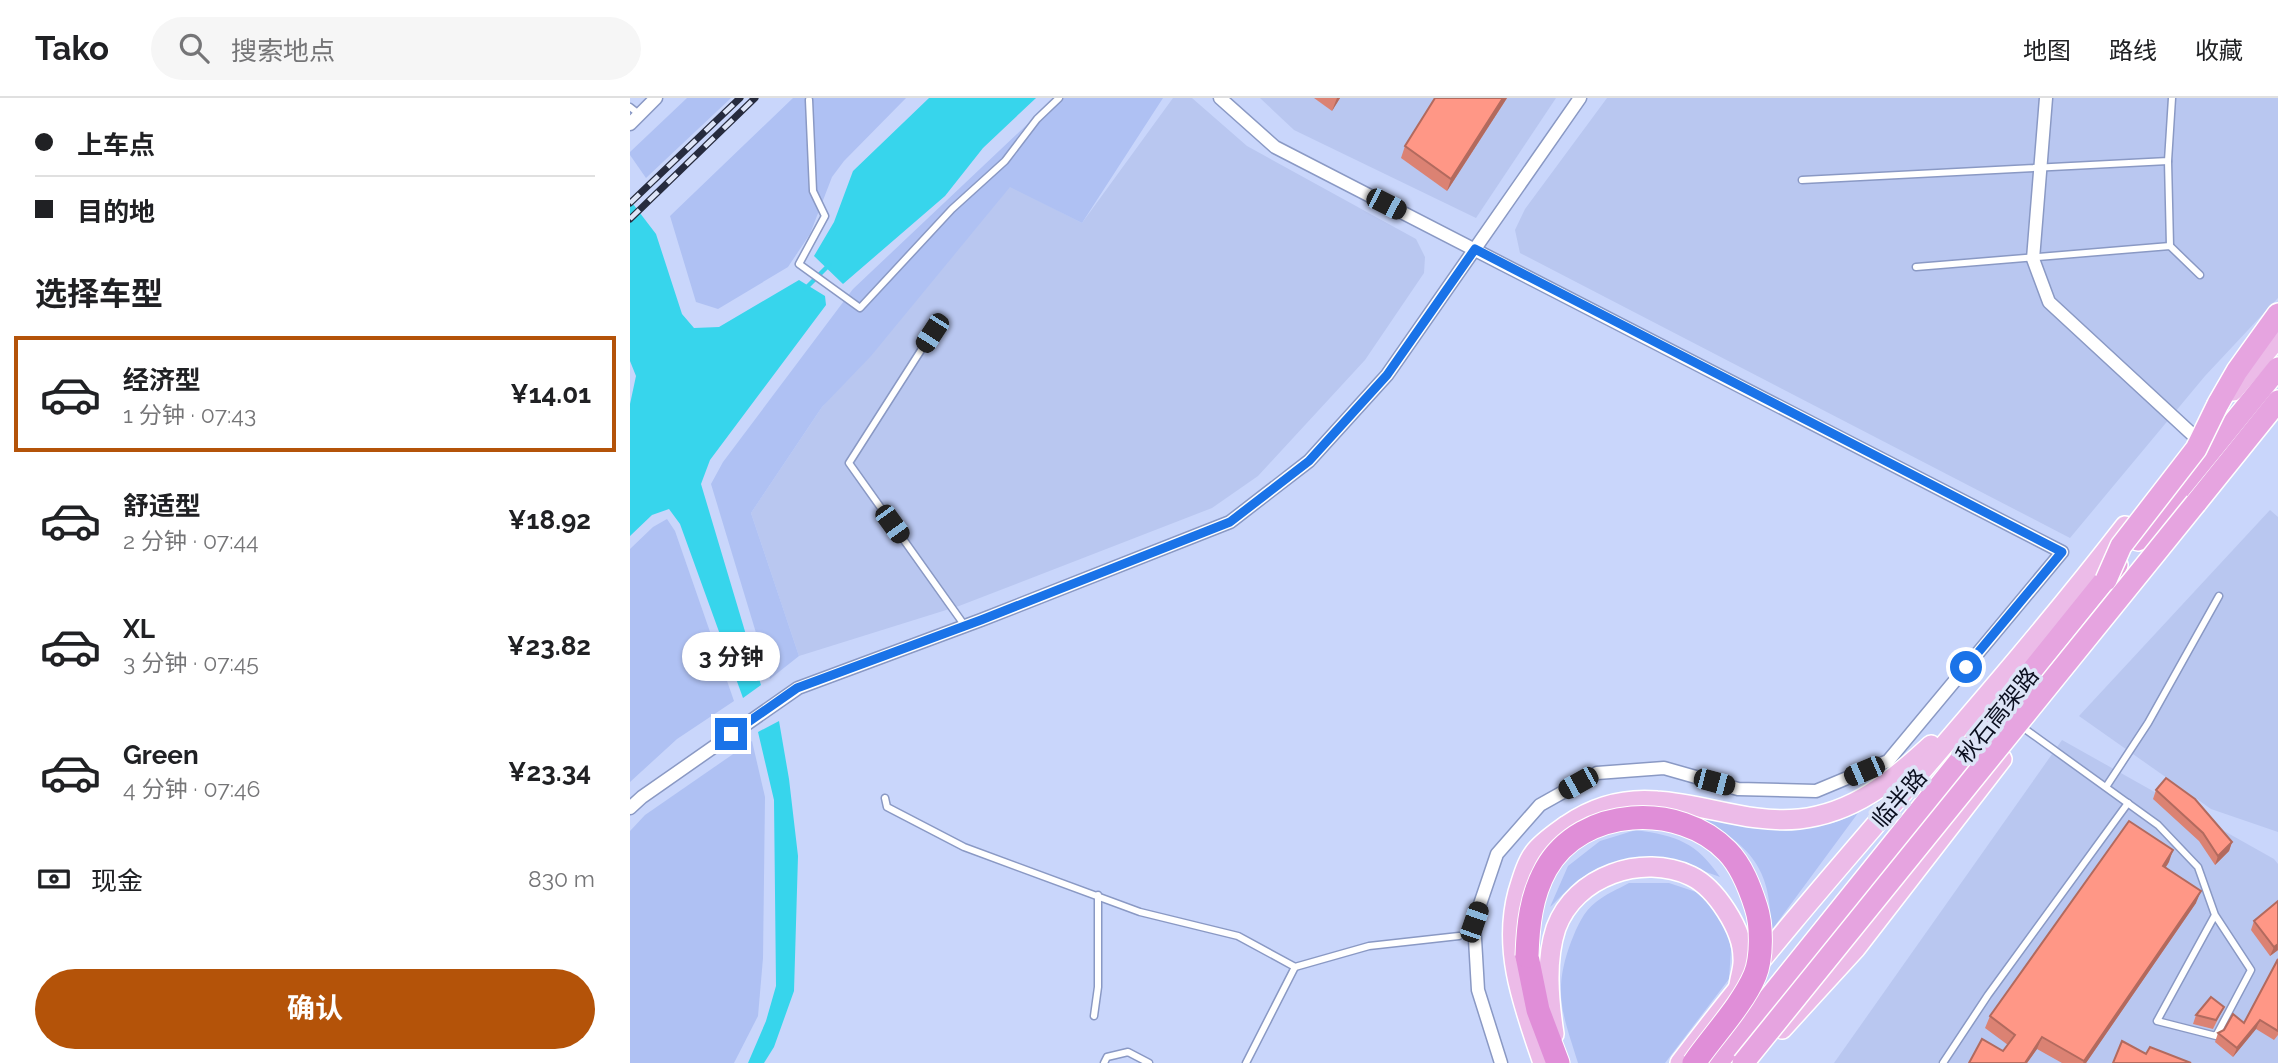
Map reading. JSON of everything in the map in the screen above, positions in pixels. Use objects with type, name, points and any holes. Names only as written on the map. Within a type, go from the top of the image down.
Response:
[{"type":"highway","points":[[2106,580],[2121,546],[2196,449],[2237,371],[2278,314]]},
{"type":"highway","name":"秋石高架路","points":[[1717,1063],[2278,368]]},
{"type":"highway","name":"秋石高架路","points":[[1743,1063],[2278,401]]},
{"type":"highway","points":[[2196,503],[2246,460],[2278,421]]},
{"type":"highway","points":[[1558,1063],[1538,1010],[1527,956],[1529,921],[1535,896],[1547,867],[1563,847],[1585,832],[1609,821],[1638,817],[1665,819],[1687,825],[1709,836],[1727,850],[1740,867],[1761,923],[1755,974],[1694,1063]]},
{"type":"main road","name":"临半路","points":[[1680,1063],[1738,987],[1992,691],[2194,436],[2278,338]]},
{"type":"main road","points":[[1751,1063],[1856,948],[2025,729],[2215,471],[2278,391]]},
{"type":"main road","points":[[1543,1063],[1516,977],[1511,936],[1523,876],[1534,853],[1554,834],[1598,807],[1621,801],[1684,804],[1767,820],[1801,819],[1840,810],[1866,798],[1913,762],[1992,691]]},
{"type":"main road","points":[[1558,1063],[1550,1012],[1550,953],[1557,926],[1573,900],[1593,882],[1617,872],[1665,868],[1693,876],[1729,914],[1739,933],[1744,959],[1738,987]]},
{"type":"street","points":[[633,115],[656,98]]},
{"type":"street","points":[[1220,98],[1275,147],[2062,552],[1888,761],[1816,791],[1738,789],[1664,768],[1597,773],[1540,804],[1497,854],[1474,922],[1478,990],[1501,1063]]},
{"type":"street","points":[[630,808],[797,688],[965,626],[1230,522],[1309,461],[1387,375],[1580,98]]},
{"type":"street","points":[[2046,98],[2033,259],[2049,302],[2194,436]]},
{"type":"lane","points":[[809,100],[813,191],[825,216],[799,264],[860,308],[952,209],[1005,161],[1037,119],[1059,98]]},
{"type":"lane","points":[[2172,98],[2168,161],[2170,246],[2200,275]]},
{"type":"lane","points":[[1802,180],[2168,161]]},
{"type":"lane","points":[[1916,267],[2170,246]]},
{"type":"lane","points":[[932,333],[849,463],[965,626]]},
{"type":"lane","points":[[2106,786],[2148,723],[2219,596]]},
{"type":"lane","points":[[2025,729],[2158,825],[2198,867],[2215,915],[2252,970],[2216,1036],[2157,1021],[2215,915]]},
{"type":"lane","points":[[885,798],[887,807],[964,848],[1140,912],[1238,936],[1295,967],[1369,946],[1459,936]]},
{"type":"lane","points":[[1943,1063],[1988,995],[2128,803]]},
{"type":"lane","points":[[1094,1016],[1098,987],[1098,895]]},
{"type":"lane","points":[[1246,1063],[1295,967]]},
{"type":"lane","points":[[1104,1063],[1107,1057],[1128,1052],[1149,1063]]},
{"type":"shaded area","points":[[687,98],[731,98],[646,178],[630,152]]},
{"type":"shaded area","points":[[793,98],[906,98],[844,161],[832,177],[810,234],[788,267],[718,309],[696,302],[670,216]]},
{"type":"shaded area","points":[[929,98],[1036,98],[983,148],[945,196],[843,284],[814,256],[834,222],[853,171]]},
{"type":"shaded area","points":[[1055,98],[1163,98],[1082,223],[1010,187],[871,356],[822,407],[751,513],[799,656],[770,679],[711,484],[723,462],[853,289]]},
{"type":"shaded area","points":[[1173,98],[1192,98],[1247,146],[1416,239],[1425,257],[1424,273],[1365,360],[1258,476],[1212,508],[959,606],[799,656],[751,513],[822,407],[1010,186],[1082,223]]},
{"type":"shaded area","points":[[1260,98],[1556,98],[1476,218],[1294,130]]},
{"type":"shaded area","points":[[1607,98],[2278,98],[2278,298],[2205,376],[2070,538],[1520,253],[1515,230],[1525,209]]},
{"type":"shaded area","points":[[630,200],[656,234],[682,314],[694,328],[719,327],[799,280],[825,296],[826,305],[710,460],[701,484],[761,685],[743,698],[680,524],[669,509],[652,515],[630,536],[630,404],[636,376],[630,361]]},
{"type":"shaded area","points":[[2270,510],[2278,517],[2278,832],[2211,809],[2079,716]]},
{"type":"shaded area","points":[[667,519],[675,531],[734,701],[677,739],[630,782],[630,549],[653,527]]},
{"type":"shaded area","points":[[779,721],[798,856],[794,991],[774,1047],[764,1063],[748,1063],[766,1021],[776,986],[774,800],[758,732]]},
{"type":"shaded area","points":[[2062,740],[2274,859],[2278,864],[2278,1063],[1834,1063]]},
{"type":"shaded area","points":[[752,741],[765,797],[763,958],[758,1016],[734,1063],[630,1063],[630,831],[645,815]]},
{"type":"shaded area","points":[[1858,813],[1771,931],[1768,892],[1756,864],[1736,841],[1704,819],[1786,831],[1833,823]]},
{"type":"shaded area","points":[[1636,830],[1674,838],[1694,848],[1720,877],[1668,862],[1617,862],[1579,880],[1550,907],[1568,866],[1600,841]]},
{"type":"shaded area","points":[[1629,883],[1669,883],[1696,892],[1715,909],[1728,931],[1731,950],[1729,979],[1665,1063],[1578,1063],[1562,1003],[1565,960],[1587,910],[1604,896]]},
{"type":"building","points":[[1435,98],[1503,98],[1451,179],[1405,146]]},
{"type":"building","points":[[2166,778],[2195,799],[2232,842],[2218,856],[2203,833],[2156,790]]},
{"type":"building","points":[[2129,821],[2173,850],[2163,866],[2201,891],[2084,1061],[2042,1037],[2025,1063],[1969,1063],[1982,1039],[2003,1051],[2015,1035],[1990,1016]]},
{"type":"building","points":[[2278,901],[2278,944],[2274,947],[2254,921]]},
{"type":"building","points":[[2278,959],[2278,1031],[2260,1020],[2237,1048],[2218,1033],[2224,1030],[2233,1014],[2244,1023]]},
{"type":"building","points":[[2211,997],[2224,1007],[2216,1020],[2196,1015]]},
{"type":"building","points":[[2122,1041],[2146,1054],[2150,1047],[2191,1063],[2113,1063]]},
{"type":"waterway","points":[[805,289],[829,265]]},
{"type":"railway","points":[[630,203],[740,98]]},
{"type":"railway","points":[[630,219],[755,98]]},
{"type":"route","points":[[731,734],[797,688],[981,620],[1230,522],[1309,461],[1387,375],[1475,249],[2062,552],[1966,667]]}]
